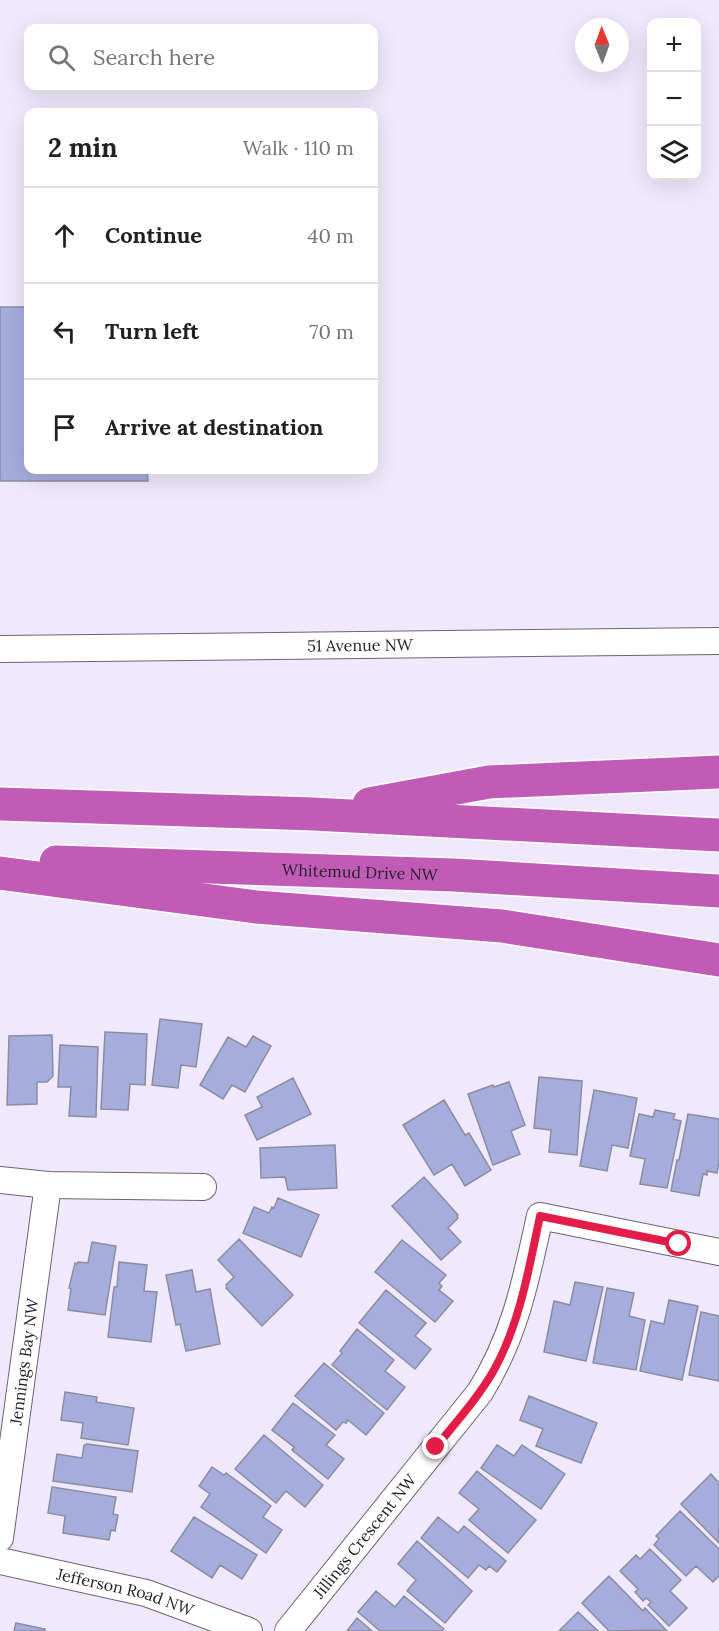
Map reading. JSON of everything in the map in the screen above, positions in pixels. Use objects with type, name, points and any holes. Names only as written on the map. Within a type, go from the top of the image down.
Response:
[{"type":"highway","points":[[314,814],[489,782],[719,772]]},
{"type":"highway","points":[[0,804],[314,814],[719,835]]},
{"type":"highway","name":"Whitemud Drive NW","points":[[0,860],[454,875],[719,891]]},
{"type":"highway","points":[[0,873],[256,907],[502,926],[719,960]]},
{"type":"street","name":"51 Avenue NW","points":[[0,648],[719,641]]},
{"type":"street","points":[[0,1180],[48,1185],[203,1187]]},
{"type":"street","name":"Jennings Bay NW","points":[[0,1538],[48,1185]]},
{"type":"street","name":"Jillings Crescent NW","points":[[288,1631],[480,1392],[495,1369],[518,1312],[540,1216],[719,1252]]},
{"type":"street","name":"Jefferson Road NW","points":[[0,1561],[146,1593],[249,1631]]},
{"type":"building","points":[[0,307],[24,307],[24,474],[147,474],[148,481],[0,481]]},
{"type":"building","points":[[160,1019],[202,1024],[196,1067],[181,1065],[178,1088],[152,1085]]},
{"type":"building","points":[[105,1032],[147,1034],[145,1085],[130,1084],[128,1110],[101,1109]]},
{"type":"building","points":[[52,1035],[53,1076],[47,1082],[37,1082],[37,1104],[7,1105],[9,1036]]},
{"type":"building","points":[[253,1036],[271,1046],[245,1092],[232,1085],[223,1099],[200,1085],[228,1037],[246,1047]]},
{"type":"building","points":[[60,1045],[98,1047],[96,1117],[69,1116],[71,1087],[58,1087]]},
{"type":"building","points":[[539,1077],[582,1081],[577,1155],[549,1152],[551,1130],[534,1128]]},
{"type":"building","points":[[293,1078],[311,1114],[257,1140],[245,1115],[262,1107],[257,1097]]},
{"type":"building","points":[[509,1082],[525,1125],[511,1131],[520,1154],[493,1165],[468,1094]]},
{"type":"building","points":[[594,1090],[637,1098],[628,1148],[612,1145],[607,1171],[580,1166]]},
{"type":"building","points":[[444,1100],[465,1135],[469,1133],[491,1170],[465,1186],[452,1164],[434,1175],[403,1125]]},
{"type":"building","points":[[655,1110],[675,1114],[673,1119],[681,1121],[667,1188],[640,1184],[645,1159],[630,1156],[639,1114],[653,1117]]},
{"type":"building","points":[[688,1114],[719,1119],[717,1173],[707,1171],[707,1175],[703,1174],[699,1196],[671,1191]]},
{"type":"building","points":[[335,1145],[337,1188],[288,1190],[285,1177],[261,1178],[260,1148]]},
{"type":"building","points":[[424,1177],[458,1215],[458,1218],[448,1228],[461,1242],[441,1260],[392,1206]]},
{"type":"building","points":[[278,1198],[319,1215],[301,1257],[243,1233],[254,1207],[269,1213]]},
{"type":"building","points":[[239,1239],[293,1295],[262,1326],[226,1288],[234,1277],[218,1260]]},
{"type":"building","points":[[402,1240],[446,1275],[439,1283],[442,1286],[439,1290],[453,1301],[435,1322],[375,1272]]},
{"type":"building","points":[[92,1242],[116,1246],[105,1315],[68,1310],[71,1289],[69,1288],[75,1263],[88,1263]]},
{"type":"building","points":[[119,1262],[147,1265],[144,1291],[157,1292],[151,1342],[108,1337]]},
{"type":"building","points":[[192,1270],[196,1292],[210,1289],[220,1344],[186,1351],[180,1324],[176,1325],[166,1275]]},
{"type":"building","points":[[575,1282],[603,1287],[586,1361],[544,1352],[554,1301],[570,1305]]},
{"type":"building","points":[[607,1288],[634,1293],[629,1316],[645,1320],[636,1370],[593,1363]]},
{"type":"building","points":[[386,1290],[426,1323],[415,1336],[431,1349],[415,1369],[359,1323]]},
{"type":"building","points":[[669,1300],[698,1306],[682,1380],[640,1371],[651,1321],[664,1324]]},
{"type":"building","points":[[701,1312],[719,1316],[719,1381],[689,1375]]},
{"type":"building","points":[[357,1329],[394,1360],[385,1371],[405,1387],[387,1410],[332,1365]]},
{"type":"building","points":[[324,1363],[384,1413],[366,1435],[348,1420],[336,1430],[295,1396]]},
{"type":"building","points":[[65,1392],[97,1397],[96,1402],[134,1408],[128,1445],[81,1438],[83,1423],[61,1420]]},
{"type":"building","points":[[529,1396],[597,1423],[581,1463],[536,1446],[543,1429],[520,1420]]},
{"type":"building","points":[[293,1403],[335,1435],[326,1445],[344,1459],[328,1479],[292,1450],[294,1447],[272,1430]]},
{"type":"building","points":[[264,1435],[323,1485],[305,1507],[286,1491],[276,1503],[235,1469]]},
{"type":"building","points":[[84,1445],[138,1451],[132,1492],[53,1481],[57,1454],[82,1458]]},
{"type":"building","points":[[497,1445],[514,1456],[522,1445],[565,1474],[541,1509],[481,1468]]},
{"type":"building","points":[[212,1467],[224,1475],[226,1473],[271,1506],[263,1517],[282,1530],[266,1553],[201,1507],[210,1494],[199,1486]]},
{"type":"building","points":[[477,1471],[536,1520],[508,1553],[469,1520],[479,1509],[459,1493]]},
{"type":"building","points":[[711,1474],[719,1483],[719,1543],[681,1504]]},
{"type":"building","points":[[52,1487],[116,1497],[113,1514],[118,1515],[115,1531],[111,1530],[109,1540],[63,1533],[65,1516],[48,1513]]},
{"type":"building","points":[[680,1511],[719,1549],[719,1576],[713,1582],[696,1566],[686,1576],[654,1545],[659,1539],[656,1536]]},
{"type":"building","points":[[194,1517],[257,1555],[242,1579],[220,1565],[212,1578],[171,1551]]},
{"type":"building","points":[[438,1517],[458,1533],[464,1526],[506,1561],[497,1572],[489,1566],[486,1570],[479,1565],[468,1578],[421,1538]]},
{"type":"building","points":[[417,1541],[472,1591],[445,1623],[407,1591],[416,1580],[398,1564]]},
{"type":"building","points":[[650,1549],[681,1580],[670,1591],[687,1608],[669,1626],[648,1605],[651,1602],[646,1598],[643,1601],[635,1592],[638,1589],[620,1571],[636,1555],[640,1559]]},
{"type":"building","points":[[609,1576],[643,1611],[645,1608],[666,1630],[609,1631],[582,1603]]},
{"type":"building","points":[[376,1591],[395,1607],[404,1596],[444,1629],[442,1631],[380,1631],[358,1612]]},
{"type":"building","points":[[578,1612],[598,1631],[559,1631]]},
{"type":"building","points":[[357,1618],[372,1631],[347,1631]]},
{"type":"building","points":[[16,1623],[45,1629],[45,1631],[14,1631]]},
{"type":"route","points":[[436,1447],[480,1392],[495,1369],[518,1312],[540,1216],[679,1244]]}]
